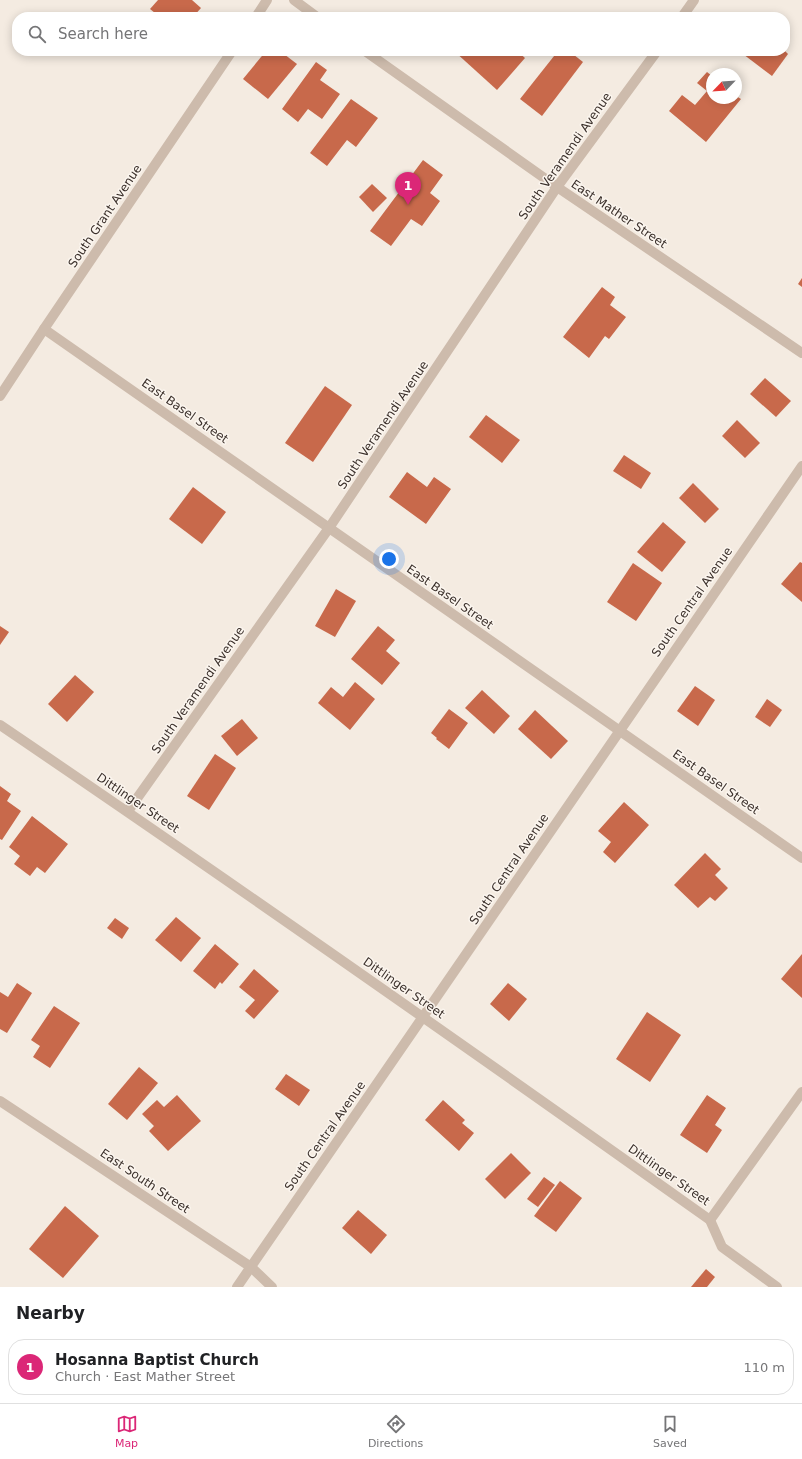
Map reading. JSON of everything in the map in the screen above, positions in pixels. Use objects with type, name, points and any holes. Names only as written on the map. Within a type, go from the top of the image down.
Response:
[{"type":"street","points":[[259,12],[267,0]]},
{"type":"street","points":[[294,0],[311,12]]},
{"type":"street","points":[[686,12],[694,0]]},
{"type":"street","name":"South Grant Avenue","points":[[0,396],[44,328],[229,56]]},
{"type":"street","name":"East Mather Street","points":[[372,56],[557,188],[802,353]]},
{"type":"street","name":"South Veramendi Avenue","points":[[128,811],[329,528],[557,188],[653,56]]},
{"type":"street","name":"East Basel Street","points":[[44,328],[802,858]]},
{"type":"street","name":"South Central Avenue","points":[[237,1287],[802,466]]},
{"type":"street","name":"Dittlinger Street","points":[[0,725],[128,811],[424,1017],[710,1220],[722,1247],[777,1287]]},
{"type":"street","points":[[710,1220],[802,1092]]},
{"type":"street","name":"East South Street","points":[[0,1101],[251,1267],[272,1287]]},
{"type":"building","points":[[158,0],[192,0],[201,8],[197,12],[154,12],[150,9]]},
{"type":"building","points":[[262,56],[287,56],[297,64],[268,99],[243,79]]},
{"type":"building","points":[[460,56],[523,56],[525,58],[497,90]]},
{"type":"building","points":[[554,56],[575,56],[583,62],[542,116],[520,99]]},
{"type":"building","points":[[746,56],[787,56],[772,76]]},
{"type":"building","points":[[316,62],[327,70],[320,80],[340,94],[322,119],[308,109],[298,122],[282,109]]},
{"type":"building","points":[[706,73],[706,90],[697,83]]},
{"type":"building","points":[[706,92],[706,104],[737,104],[706,142],[669,111],[682,95],[695,105]]},
{"type":"building","points":[[351,99],[378,118],[356,147],[347,140],[327,166],[310,153]]},
{"type":"building","points":[[423,160],[443,175],[430,193],[440,201],[422,226],[411,219],[391,246],[370,231]]},
{"type":"building","points":[[372,184],[387,198],[373,212],[359,197]]},
{"type":"building","points":[[802,278],[802,287],[798,284]]},
{"type":"building","points":[[602,287],[615,297],[610,305],[626,317],[609,339],[605,336],[589,358],[563,337]]},
{"type":"building","points":[[765,378],[791,401],[776,417],[750,394]]},
{"type":"building","points":[[325,386],[352,405],[313,462],[285,443]]},
{"type":"building","points":[[486,415],[520,440],[502,463],[469,437]]},
{"type":"building","points":[[737,420],[760,443],[745,458],[722,436]]},
{"type":"building","points":[[624,455],[651,473],[641,489],[613,471]]},
{"type":"building","points":[[407,472],[427,487],[434,477],[451,489],[426,524],[389,497]]},
{"type":"building","points":[[693,483],[719,509],[705,523],[679,498]]},
{"type":"building","points":[[193,487],[226,512],[202,544],[169,519]]},
{"type":"building","points":[[663,522],[686,542],[662,572],[637,552]]},
{"type":"building","points":[[800,562],[802,563],[802,602],[781,584]]},
{"type":"building","points":[[633,563],[662,583],[636,621],[607,602]]},
{"type":"building","points":[[336,589],[356,601],[335,637],[315,626]]},
{"type":"building","points":[[0,626],[9,632],[0,645]]},
{"type":"building","points":[[378,626],[395,640],[386,651],[400,663],[382,685],[351,659]]},
{"type":"building","points":[[75,675],[94,692],[67,722],[48,704]]},
{"type":"building","points":[[355,682],[375,699],[350,730],[318,703],[331,687],[343,697]]},
{"type":"building","points":[[695,686],[715,700],[698,726],[677,711]]},
{"type":"building","points":[[482,690],[510,716],[494,734],[465,708]]},
{"type":"building","points":[[767,699],[782,710],[770,727],[755,717]]},
{"type":"building","points":[[449,709],[468,723],[449,749],[431,733]]},
{"type":"building","points":[[535,710],[568,741],[551,759],[518,729]]},
{"type":"building","points":[[242,719],[258,738],[237,756],[221,736]]},
{"type":"building","points":[[215,754],[236,768],[209,810],[187,796]]},
{"type":"building","points":[[0,786],[11,794],[7,801],[21,811],[2,840],[0,839]]},
{"type":"building","points":[[624,802],[649,825],[615,863],[603,852],[611,842],[598,831]]},
{"type":"building","points":[[32,816],[68,844],[45,873],[37,867],[30,876],[14,864],[20,856],[9,847]]},
{"type":"building","points":[[705,853],[721,869],[715,875],[728,888],[715,901],[710,897],[698,908],[674,885]]},
{"type":"building","points":[[176,917],[201,938],[181,962],[155,940]]},
{"type":"building","points":[[115,918],[129,928],[122,939],[107,928]]},
{"type":"building","points":[[215,944],[239,964],[222,984],[220,982],[215,989],[193,971]]},
{"type":"building","points":[[802,954],[802,998],[781,979]]},
{"type":"building","points":[[254,969],[279,991],[254,1019],[245,1011],[255,1000],[239,987]]},
{"type":"building","points":[[17,983],[32,993],[7,1033],[0,1029],[0,992],[8,997]]},
{"type":"building","points":[[508,983],[527,999],[509,1021],[490,1004]]},
{"type":"building","points":[[54,1006],[80,1023],[50,1068],[33,1057],[40,1046],[31,1040]]},
{"type":"building","points":[[647,1012],[681,1035],[650,1082],[616,1059]]},
{"type":"building","points":[[139,1067],[158,1083],[127,1120],[108,1104]]},
{"type":"building","points":[[286,1074],[310,1090],[299,1106],[275,1089]]},
{"type":"building","points":[[177,1095],[201,1121],[168,1151],[149,1131],[154,1126],[142,1114],[157,1100],[164,1107]]},
{"type":"building","points":[[707,1095],[726,1108],[715,1125],[722,1130],[707,1153],[680,1135]]},
{"type":"building","points":[[443,1100],[465,1120],[462,1123],[474,1133],[459,1151],[425,1120]]},
{"type":"building","points":[[511,1153],[531,1173],[505,1199],[485,1179]]},
{"type":"building","points":[[544,1177],[555,1185],[538,1207],[527,1199]]},
{"type":"building","points":[[560,1181],[582,1198],[556,1232],[534,1216]]},
{"type":"building","points":[[65,1206],[99,1236],[63,1278],[29,1249]]},
{"type":"building","points":[[358,1210],[387,1235],[371,1254],[342,1228]]},
{"type":"building","points":[[706,1269],[715,1277],[707,1287],[691,1287]]},
{"type":"place","name":"Hosanna Baptist Church","points":[[408,205]]}]
